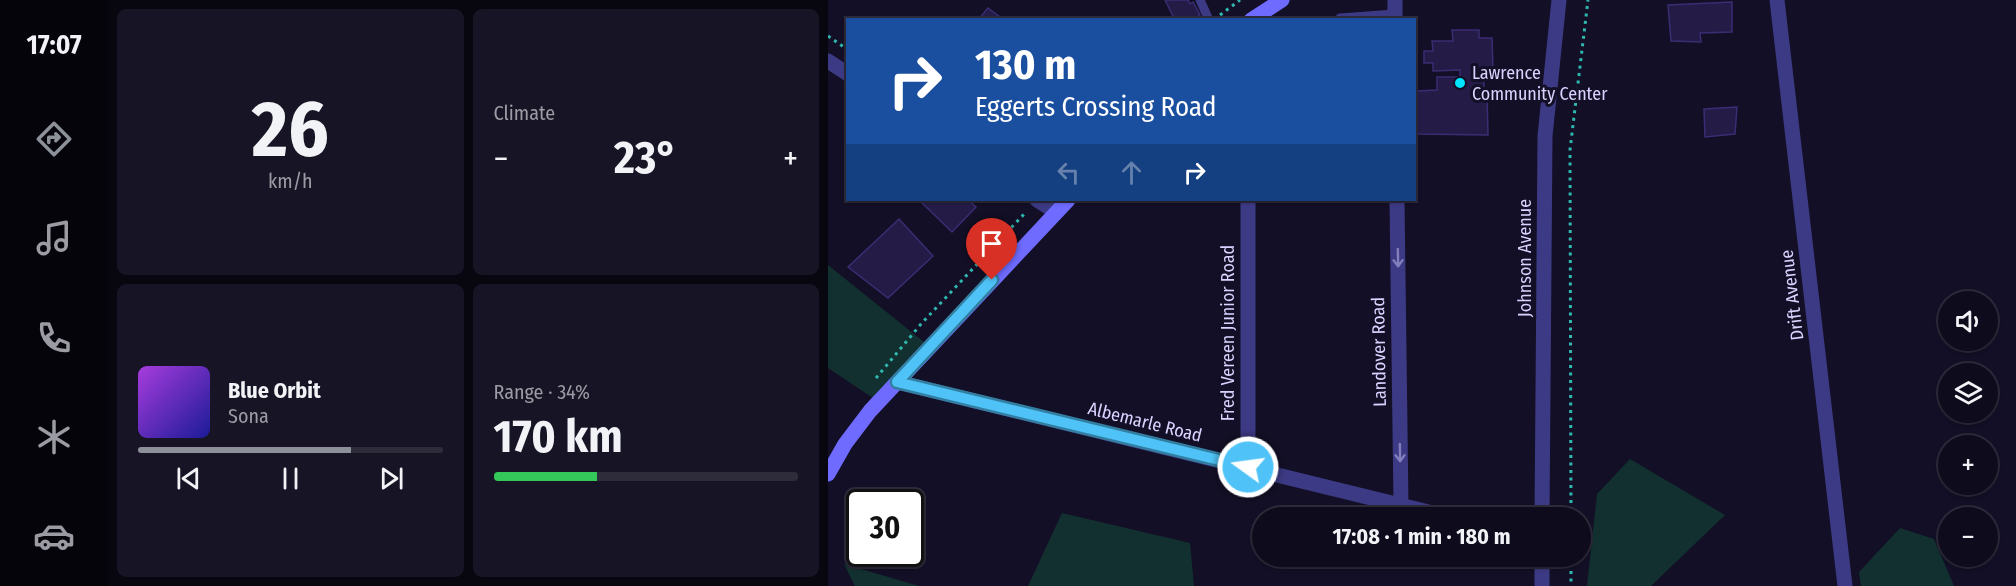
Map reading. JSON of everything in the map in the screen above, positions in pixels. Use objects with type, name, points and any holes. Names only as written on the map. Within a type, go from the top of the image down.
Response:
[{"type":"street","points":[[1254,18],[1282,0]]},
{"type":"street","name":"Johnson Avenue","points":[[1542,507],[1545,136],[1559,0]]},
{"type":"street","name":"Drift Avenue","points":[[1777,0],[1845,586]]},
{"type":"street","points":[[828,61],[846,73]]},
{"type":"street","points":[[1039,201],[1056,212]]},
{"type":"street","points":[[828,474],[845,444],[897,382],[1067,201]]},
{"type":"street","name":"Fred Vereen Junior Road","points":[[1248,201],[1248,467]]},
{"type":"street","name":"Landover Road","points":[[1397,201],[1401,504]]},
{"type":"street","name":"Albemarle Road","points":[[897,382],[1412,507]]},
{"type":"street","points":[[1542,567],[1542,586]]},
{"type":"lane","points":[[1200,0],[1208,18]]},
{"type":"lane","points":[[1340,18],[1395,11]]},
{"type":"path","points":[[1217,18],[1240,0]]},
{"type":"path","points":[[1571,507],[1570,150],[1588,0]]},
{"type":"path","points":[[828,36],[846,49]]},
{"type":"path","points":[[874,380],[921,324],[1036,201]]},
{"type":"path","points":[[1571,567],[1571,586]]},
{"type":"green space","points":[[828,265],[934,350],[885,406],[828,368]]},
{"type":"green space","points":[[1630,459],[1725,515],[1651,586],[1587,586],[1589,567],[1591,567],[1597,494]]},
{"type":"green space","points":[[1062,513],[1190,543],[1194,586],[1028,586]]},
{"type":"green space","points":[[1900,528],[1934,539],[1938,548],[1938,567],[1946,567],[1954,586],[1861,586],[1859,572]]},
{"type":"green space","points":[[844,564],[846,567],[854,567],[919,586],[855,586]]},
{"type":"building","points":[[1165,0],[1188,0],[1190,4],[1193,2],[1200,15],[1195,18],[1174,18]]},
{"type":"building","points":[[1732,2],[1732,32],[1700,33],[1701,42],[1671,41],[1668,5]]},
{"type":"building","points":[[988,8],[1001,18],[980,18]]},
{"type":"building","name":"Lawrence Community Center","points":[[1452,30],[1479,30],[1479,38],[1492,38],[1493,70],[1471,71],[1472,77],[1484,77],[1484,89],[1487,89],[1488,135],[1417,134],[1417,91],[1437,90],[1437,77],[1460,77],[1460,70],[1433,71],[1433,63],[1424,63],[1424,51],[1433,51],[1432,41],[1453,41]]},
{"type":"building","points":[[1737,107],[1735,134],[1705,137],[1704,109]]},
{"type":"building","points":[[920,201],[969,201],[976,207],[952,232]]},
{"type":"building","points":[[899,219],[933,256],[888,298],[848,267]]},
{"type":"place","name":"Lawrence Community Center","points":[[1460,83]]},
{"type":"route","points":[[992,280],[897,382],[1248,467]]}]
